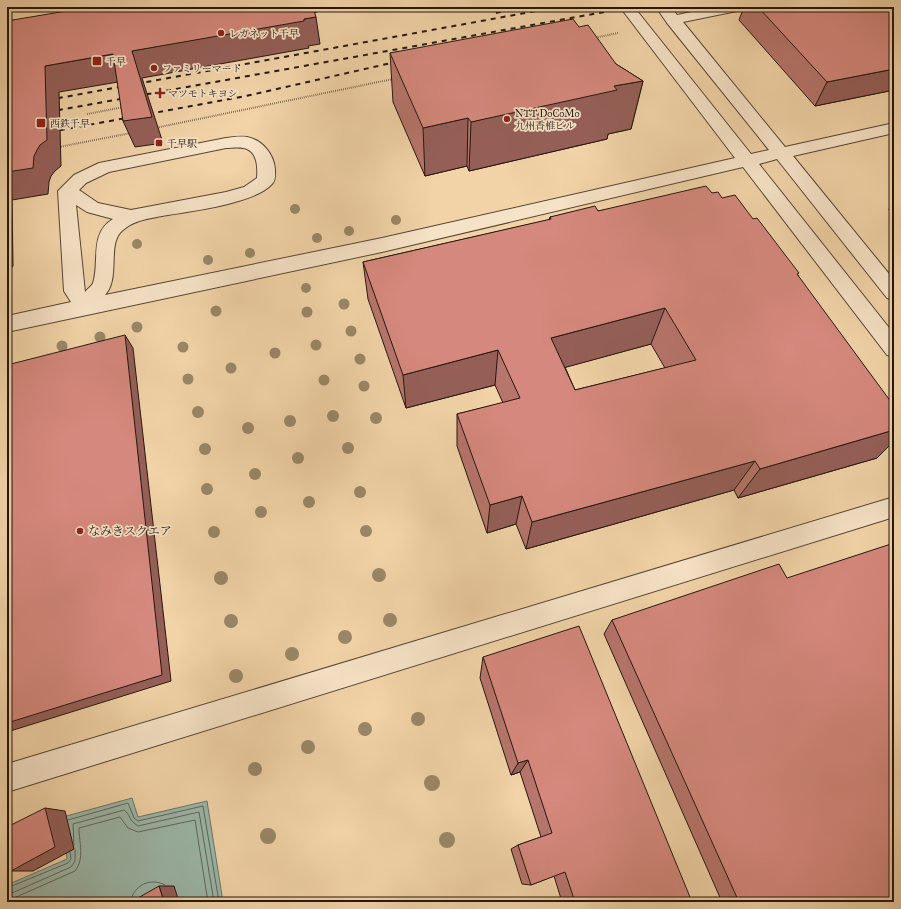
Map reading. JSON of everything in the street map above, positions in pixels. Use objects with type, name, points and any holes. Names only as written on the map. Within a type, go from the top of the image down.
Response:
[{"type":"street","points":[[627,7],[894,349]]},
{"type":"street","points":[[663,7],[894,293]]},
{"type":"street","points":[[672,20],[737,7]]},
{"type":"street","points":[[7,324],[83,306],[165,291],[381,245],[746,160],[894,128]]},
{"type":"street","points":[[246,142],[260,149],[266,163],[266,180],[250,191],[226,198],[131,216],[115,226],[107,239],[102,286],[83,306],[74,291],[67,205],[67,191],[80,179],[105,168],[226,143],[246,142]]},
{"type":"street","points":[[67,191],[93,208],[131,216]]},
{"type":"street","points":[[7,778],[894,506]]},
{"type":"path","points":[[588,40],[642,28]]},
{"type":"path","points":[[151,129],[393,79]]},
{"type":"path","points":[[87,114],[129,106]]},
{"type":"path","points":[[53,148],[136,132]]},
{"type":"water","points":[[132,798],[138,817],[207,801],[223,902],[7,902],[7,885],[67,859],[63,817]]},
{"type":"building","points":[[90,7],[313,7],[316,17],[304,19],[304,21],[132,51],[152,117],[123,121],[113,54],[45,66],[47,140],[40,145],[34,156],[33,168],[7,172],[7,21]]},
{"type":"building","points":[[758,7],[894,7],[894,69],[827,82]]},
{"type":"building","points":[[573,19],[579,27],[588,25],[616,64],[643,81],[614,86],[617,90],[471,122],[468,118],[423,128],[390,53]]},
{"type":"building","points":[[706,186],[712,193],[718,192],[722,198],[735,195],[753,219],[757,218],[799,273],[797,274],[894,406],[894,430],[760,469],[755,461],[532,522],[522,496],[490,505],[457,414],[520,398],[498,350],[403,375],[363,262],[551,219],[550,217],[595,206],[598,211]],"holes":[[[665,308],[696,360],[575,390],[551,338]]]},
{"type":"building","name":"なみきスクエア","points":[[125,335],[162,675],[7,723],[7,365]]},
{"type":"building","points":[[894,543],[894,902],[739,902],[612,620],[779,564],[787,578]]},
{"type":"building","points":[[579,626],[692,902],[575,902],[565,872],[531,885],[518,845],[552,833],[528,760],[518,763],[483,657]]},
{"type":"building","points":[[45,808],[55,847],[11,871],[7,852],[7,827]]},
{"type":"building","points":[[159,886],[164,902],[131,902]]},
{"type":"railway","points":[[302,14],[343,7]]},
{"type":"railway","points":[[496,13],[520,7]]},
{"type":"railway","points":[[48,100],[558,7]]},
{"type":"railway","points":[[48,112],[632,7]]},
{"type":"railway","points":[[50,132],[246,96],[400,61]]},
{"type":"place","name":"レガネット千早","points":[[221,33]]},
{"type":"place","name":"千早","points":[[97,61]]},
{"type":"place","name":"ファミリーマート","points":[[154,68]]},
{"type":"place","name":"マツモトキヨシ","points":[[160,93]]},
{"type":"place","name":"NTT DoCoMo 九州香椎ビル","points":[[507,119]]},
{"type":"place","name":"西鉄千早","points":[[41,123]]},
{"type":"place","name":"千早駅","points":[[159,143]]},
{"type":"place","name":"なみきスクエア","points":[[80,531]]}]
